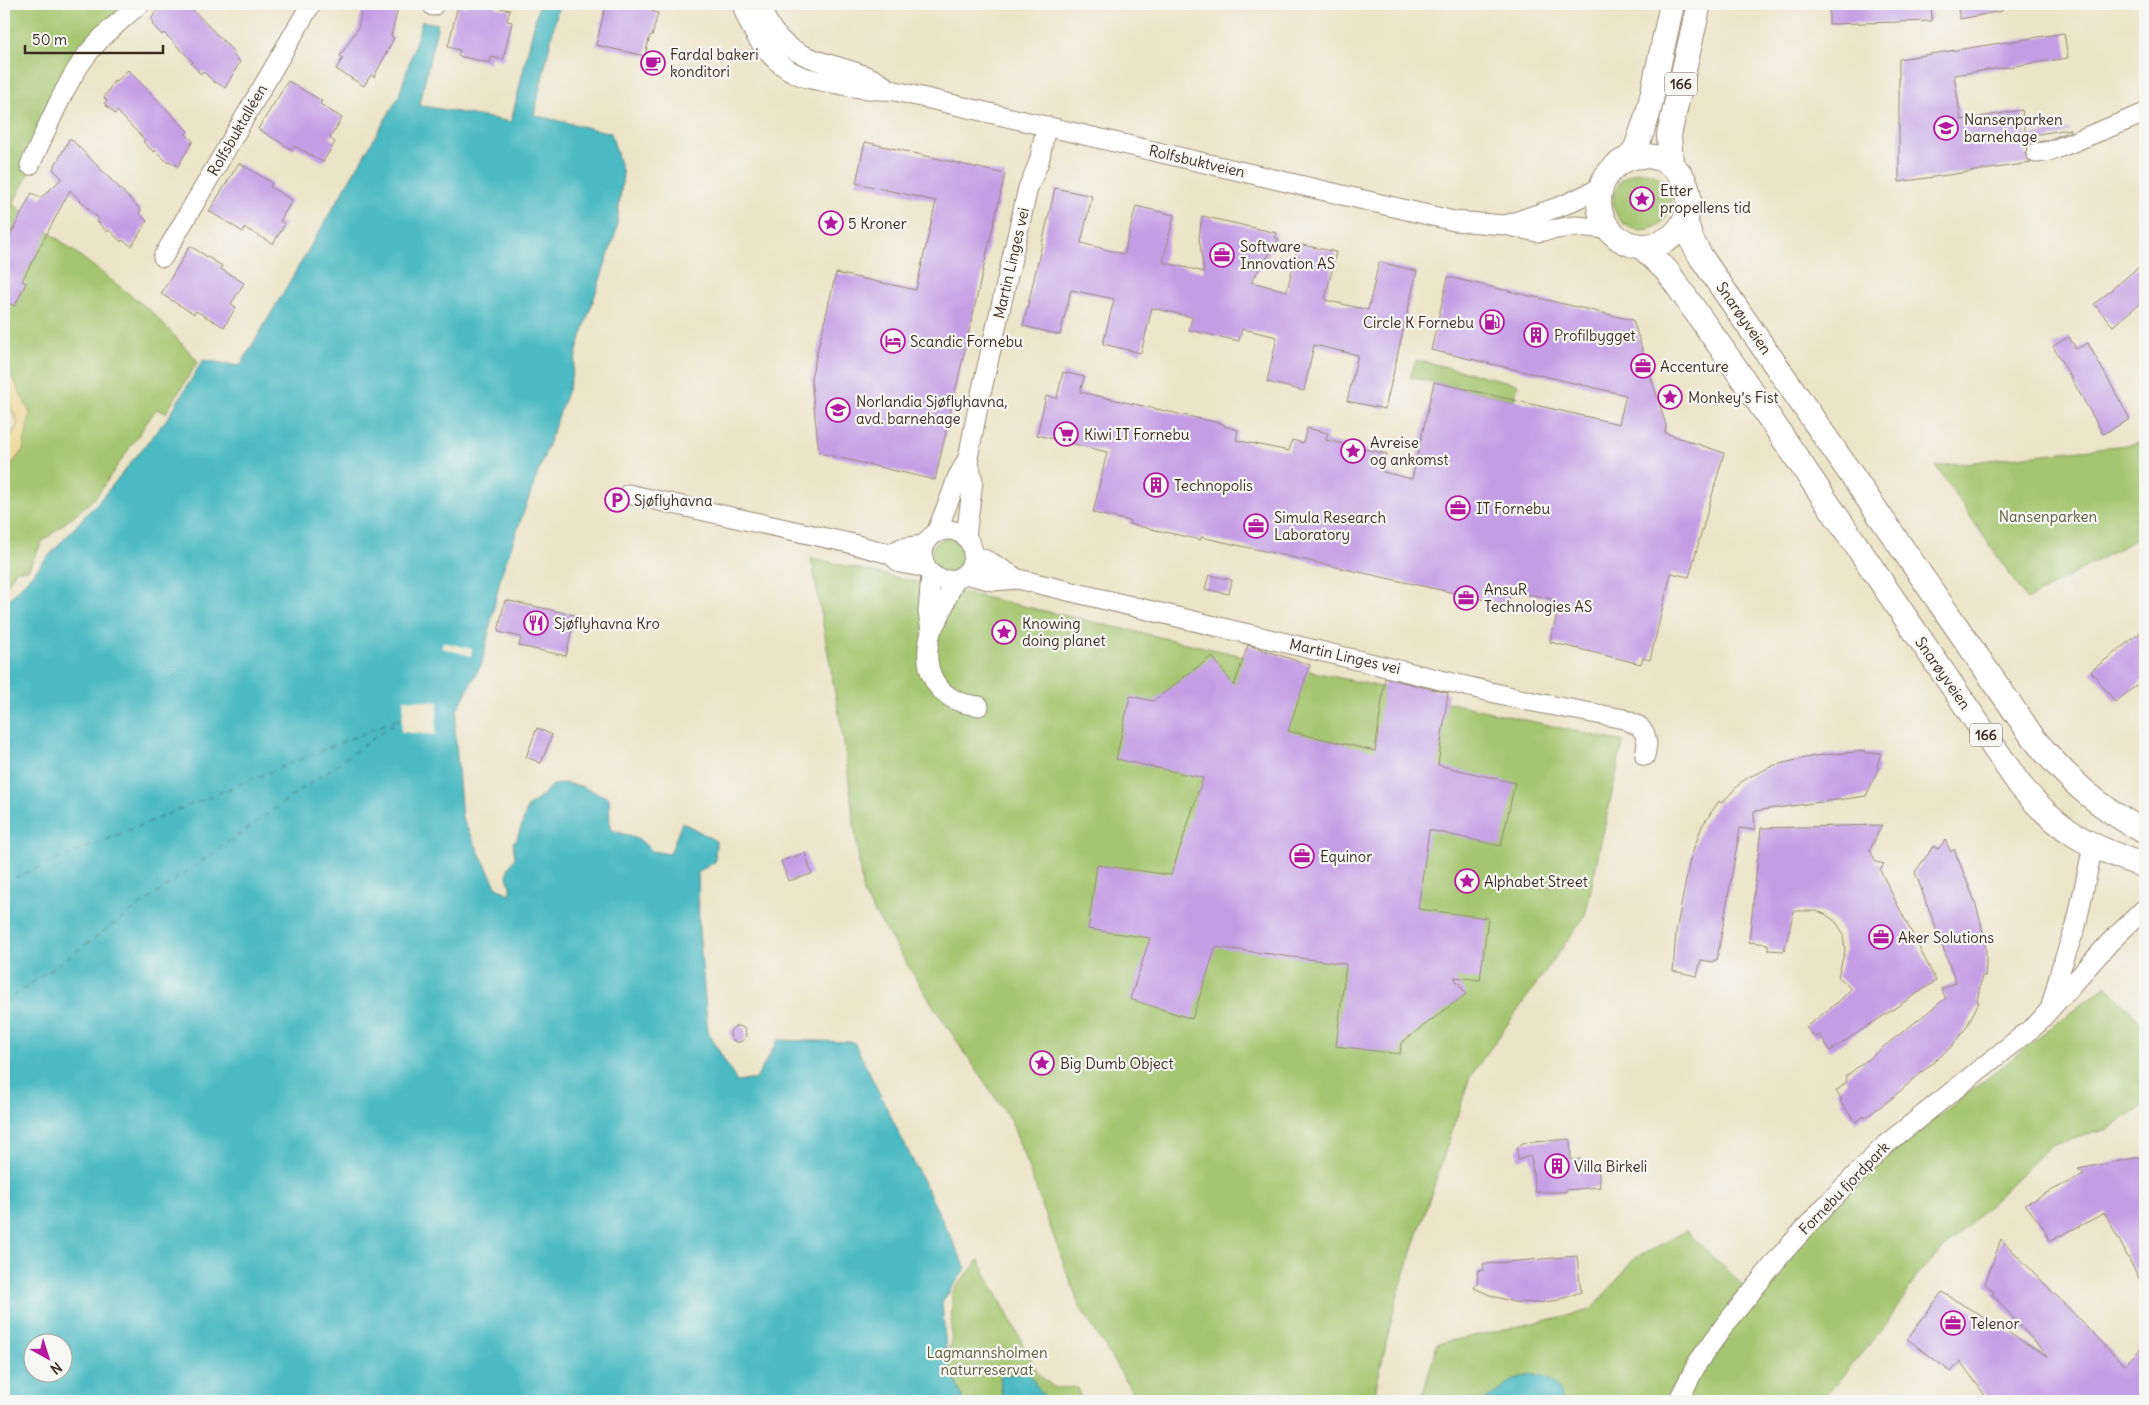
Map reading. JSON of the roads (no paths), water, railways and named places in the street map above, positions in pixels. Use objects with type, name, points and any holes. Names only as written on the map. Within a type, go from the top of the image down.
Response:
[{"type":"main road","name":"166","points":[[1600,188],[1603,180],[1614,166],[1629,158],[1636,148],[1648,114],[1672,4]]},
{"type":"main road","name":"166","points":[[1685,220],[1689,194],[1683,178],[1671,164],[1669,135],[1699,4]]},
{"type":"main road","points":[[1629,158],[1651,156],[1671,164]]},
{"type":"main road","points":[[1600,188],[1598,198],[1599,210],[1608,229]]},
{"type":"main road","points":[[1642,247],[1653,246],[1672,237],[1685,220]]},
{"type":"main road","name":"Snarøyveien","points":[[1685,220],[1692,241],[1701,257],[2046,753],[2080,790],[2100,805],[2145,832]]},
{"type":"main road","name":"166","points":[[1608,229],[1623,242],[1642,247]]},
{"type":"main road","name":"Snarøyveien","points":[[1642,247],[1667,271],[1732,363],[2019,784],[2037,806],[2076,837],[2093,846],[2145,866]]},
{"type":"street","points":[[30,166],[77,71],[89,52],[108,31],[140,4]]},
{"type":"street","name":"Rolfsbuktalléen","points":[[163,257],[311,4]]},
{"type":"street","name":"Rolfsbuktveien","points":[[742,4],[749,24],[762,44],[777,60],[800,75],[868,91],[891,90],[1454,221],[1505,225],[1537,232],[1576,226],[1608,229]]},
{"type":"street","name":"Rolfsbuktveien","points":[[761,4],[764,16],[775,34],[802,56],[871,78],[891,90]]},
{"type":"street","points":[[2036,153],[2051,151],[2145,113]]},
{"type":"street","name":"Martin Linges vei","points":[[930,539],[968,458],[1028,188],[1038,162],[1046,127]]},
{"type":"street","name":"Rolfsbuktveien","points":[[1505,225],[1564,205],[1600,188]]},
{"type":"street","name":"Martin Linges vei","points":[[966,536],[973,481],[968,458]]},
{"type":"street","points":[[628,494],[840,541],[890,554],[900,563],[928,571],[943,580],[960,577]]},
{"type":"street","points":[[890,554],[901,548],[951,530],[966,536],[971,544],[974,555],[971,566],[960,577],[931,631]]},
{"type":"street","points":[[930,539],[922,557],[928,571],[928,612],[931,631],[927,656],[929,667],[935,684],[941,691],[954,701],[979,706]]},
{"type":"street","name":"Martin Linges vei","points":[[974,555],[992,563],[1018,579]]},
{"type":"street","name":"Martin Linges vei","points":[[960,577],[993,580],[1018,579],[1533,702],[1624,719],[1639,726],[1644,734],[1647,744],[1646,756]]},
{"type":"street","points":[[2049,1012],[2062,965],[2076,926],[2093,846]]},
{"type":"street","name":"Fornebu fjordpark","points":[[1678,1401],[1698,1362],[1724,1326],[1780,1256],[1827,1204],[1885,1145],[2037,1024],[2082,972],[2145,908]]},
{"type":"water","points":[[539,4],[559,4],[534,115],[611,133],[623,174],[616,232],[579,343],[569,387],[501,575],[482,663],[457,710],[455,730],[462,818],[496,886],[510,895],[507,877],[508,869],[515,858],[513,842],[517,839],[528,806],[539,799],[551,786],[562,783],[580,786],[609,798],[610,827],[612,830],[639,839],[652,851],[670,854],[682,822],[716,841],[715,862],[698,872],[699,930],[708,1032],[737,1082],[756,1079],[778,1040],[854,1042],[966,1268],[942,1302],[947,1361],[964,1401],[4,1401],[4,605],[106,493],[169,416],[203,360],[240,366],[399,96],[422,21],[438,24],[419,105],[511,122]]},
{"type":"water","points":[[1027,1371],[1047,1401],[1002,1401],[1000,1376]]},
{"type":"water","points":[[1530,1374],[1552,1381],[1558,1388],[1562,1401],[1484,1401],[1515,1379]]},
{"type":"place","name":"Fardal bakeri konditori","points":[[653,63]]},
{"type":"place","name":"Nansenparken barnehage","points":[[1946,128]]},
{"type":"place","name":"Etter propellens tid","points":[[1642,199]]},
{"type":"place","name":"5 Kroner","points":[[831,223]]},
{"type":"place","name":"Software Innovation AS","points":[[1222,255]]},
{"type":"place","name":"Circle K Fornebu","points":[[1492,322]]},
{"type":"place","name":"Profilbygget","points":[[1536,335]]},
{"type":"place","name":"Scandic Fornebu","points":[[893,341]]},
{"type":"place","name":"Accenture","points":[[1643,366]]},
{"type":"place","name":"Monkey’s Fist","points":[[1670,397]]},
{"type":"place","name":"Norlandia Sjøflyhavna, avd. barnehage","points":[[838,410]]},
{"type":"place","name":"Kiwi IT Fornebu","points":[[1066,434]]},
{"type":"place","name":"Avreise og ankomst","points":[[1353,451]]},
{"type":"place","name":"Technopolis","points":[[1156,485]]},
{"type":"place","name":"Sjøflyhavna","points":[[617,500]]},
{"type":"place","name":"IT Fornebu","points":[[1458,508]]},
{"type":"place","name":"Simula Research Laboratory","points":[[1256,526]]},
{"type":"place","name":"AnsuR Technologies AS","points":[[1466,598]]},
{"type":"place","name":"Sjøflyhavna Kro","points":[[536,623]]},
{"type":"place","name":"Knowing doing planet","points":[[1004,632]]},
{"type":"place","name":"Equinor","points":[[1302,856]]},
{"type":"place","name":"Alphabet Street","points":[[1467,881]]},
{"type":"place","name":"Aker Solutions","points":[[1881,937]]},
{"type":"place","name":"Big Dumb Object","points":[[1042,1063]]},
{"type":"place","name":"Villa Birkeli","points":[[1557,1166]]},
{"type":"place","name":"Telenor","points":[[1953,1323]]},
{"type":"park label","name":"Nansenparken","points":[[2048,516]]},
{"type":"park label","name":"Lagmannsholmen naturreservat","points":[[987,1360]]}]
